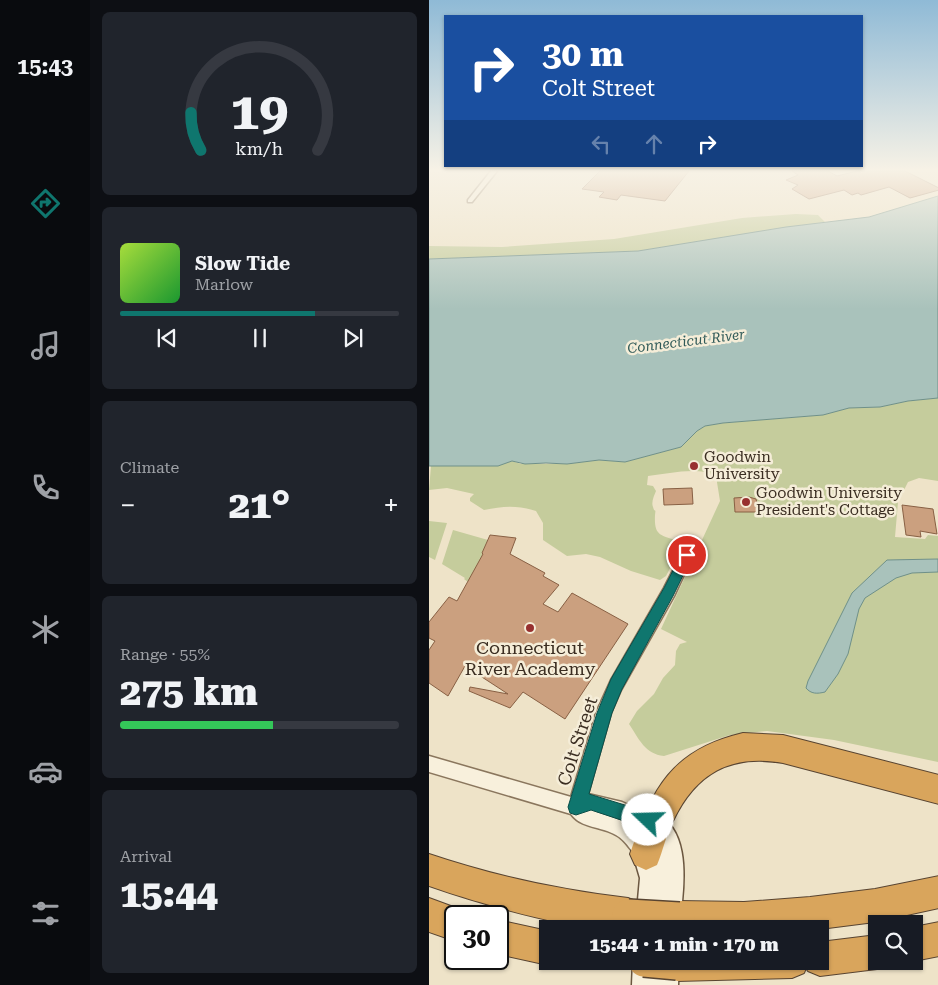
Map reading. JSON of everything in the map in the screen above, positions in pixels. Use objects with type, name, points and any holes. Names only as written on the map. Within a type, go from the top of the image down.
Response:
[{"type":"highway","points":[[650,840],[671,794],[689,771],[716,754],[743,748],[756,746],[783,750],[938,790]]},
{"type":"highway","points":[[429,870],[486,888],[641,920]]},
{"type":"highway","points":[[707,920],[808,914],[871,906],[938,892]]},
{"type":"highway","points":[[429,915],[444,920]]},
{"type":"highway","points":[[509,939],[539,946]]},
{"type":"highway","points":[[923,942],[938,939]]},
{"type":"highway","points":[[829,958],[868,953]]},
{"type":"main road","points":[[650,840],[656,920]]},
{"type":"main road","points":[[646,985],[661,970]]},
{"type":"street","name":"Colt Street","points":[[576,807],[612,693],[637,645],[669,592],[687,555]]},
{"type":"street","points":[[429,764],[576,807],[586,817],[623,829],[635,839],[650,840]]},
{"type":"street","points":[[576,807],[584,802],[591,802],[637,816],[650,840]]},
{"type":"green space","points":[[820,217],[825,222],[637,251],[429,259],[429,246],[502,247],[614,239],[742,218]]},
{"type":"green space","points":[[938,398],[938,481],[919,478],[908,482],[898,502],[895,537],[925,539],[928,535],[938,536],[938,559],[909,560],[938,565],[938,762],[834,740],[767,731],[730,735],[664,756],[657,755],[647,749],[639,740],[629,724],[637,711],[654,694],[663,678],[675,665],[676,651],[680,644],[687,642],[661,629],[720,501],[716,476],[709,473],[692,471],[648,476],[647,485],[653,486],[656,491],[652,503],[655,511],[657,531],[663,536],[678,541],[681,547],[666,576],[660,580],[631,571],[600,557],[586,554],[567,556],[543,540],[543,523],[536,511],[510,507],[484,510],[470,501],[474,494],[447,488],[429,490],[431,466],[498,466],[512,461],[521,464],[567,464],[599,460],[625,462],[681,447],[697,431],[705,426],[823,415],[849,408],[880,407],[908,401]]},
{"type":"green space","points":[[429,521],[447,523],[435,560],[429,557]]},
{"type":"green space","points":[[453,530],[488,540],[482,553],[485,554],[468,582],[465,578],[442,564]]},
{"type":"water","name":"Connecticut River","points":[[869,217],[938,217],[938,398],[908,401],[880,407],[849,408],[823,415],[705,426],[697,431],[681,447],[625,462],[599,460],[567,464],[525,464],[512,461],[498,466],[429,466],[429,259],[638,251],[786,227]]},
{"type":"water","points":[[938,559],[938,572],[912,573],[896,578],[865,598],[859,609],[848,654],[838,674],[825,692],[814,693],[806,688],[852,593],[887,560]]},
{"type":"building","points":[[692,488],[693,504],[664,505],[663,489]]},
{"type":"building","name":"Goodwin University President's Cottage","points":[[749,497],[756,499],[759,512],[735,512],[734,498]]},
{"type":"building","points":[[902,505],[933,509],[937,534],[920,531],[921,537],[906,535]]},
{"type":"building","points":[[490,535],[516,538],[510,554],[545,573],[543,576],[559,585],[543,604],[558,612],[572,593],[628,624],[565,719],[523,692],[510,708],[469,691],[470,687],[508,694],[465,666],[448,696],[429,683],[429,650],[435,641],[429,638],[429,622],[449,597],[457,601],[483,554]]},
{"type":"place","name":"Goodwin University","points":[[694,466]]},
{"type":"place","name":"Goodwin University President's Cottage","points":[[746,502]]},
{"type":"place","name":"Connecticut River Academy","points":[[530,628]]},
{"type":"route","points":[[648,820],[591,802],[584,802],[576,807],[608,702],[624,668],[669,592],[687,555]]}]
